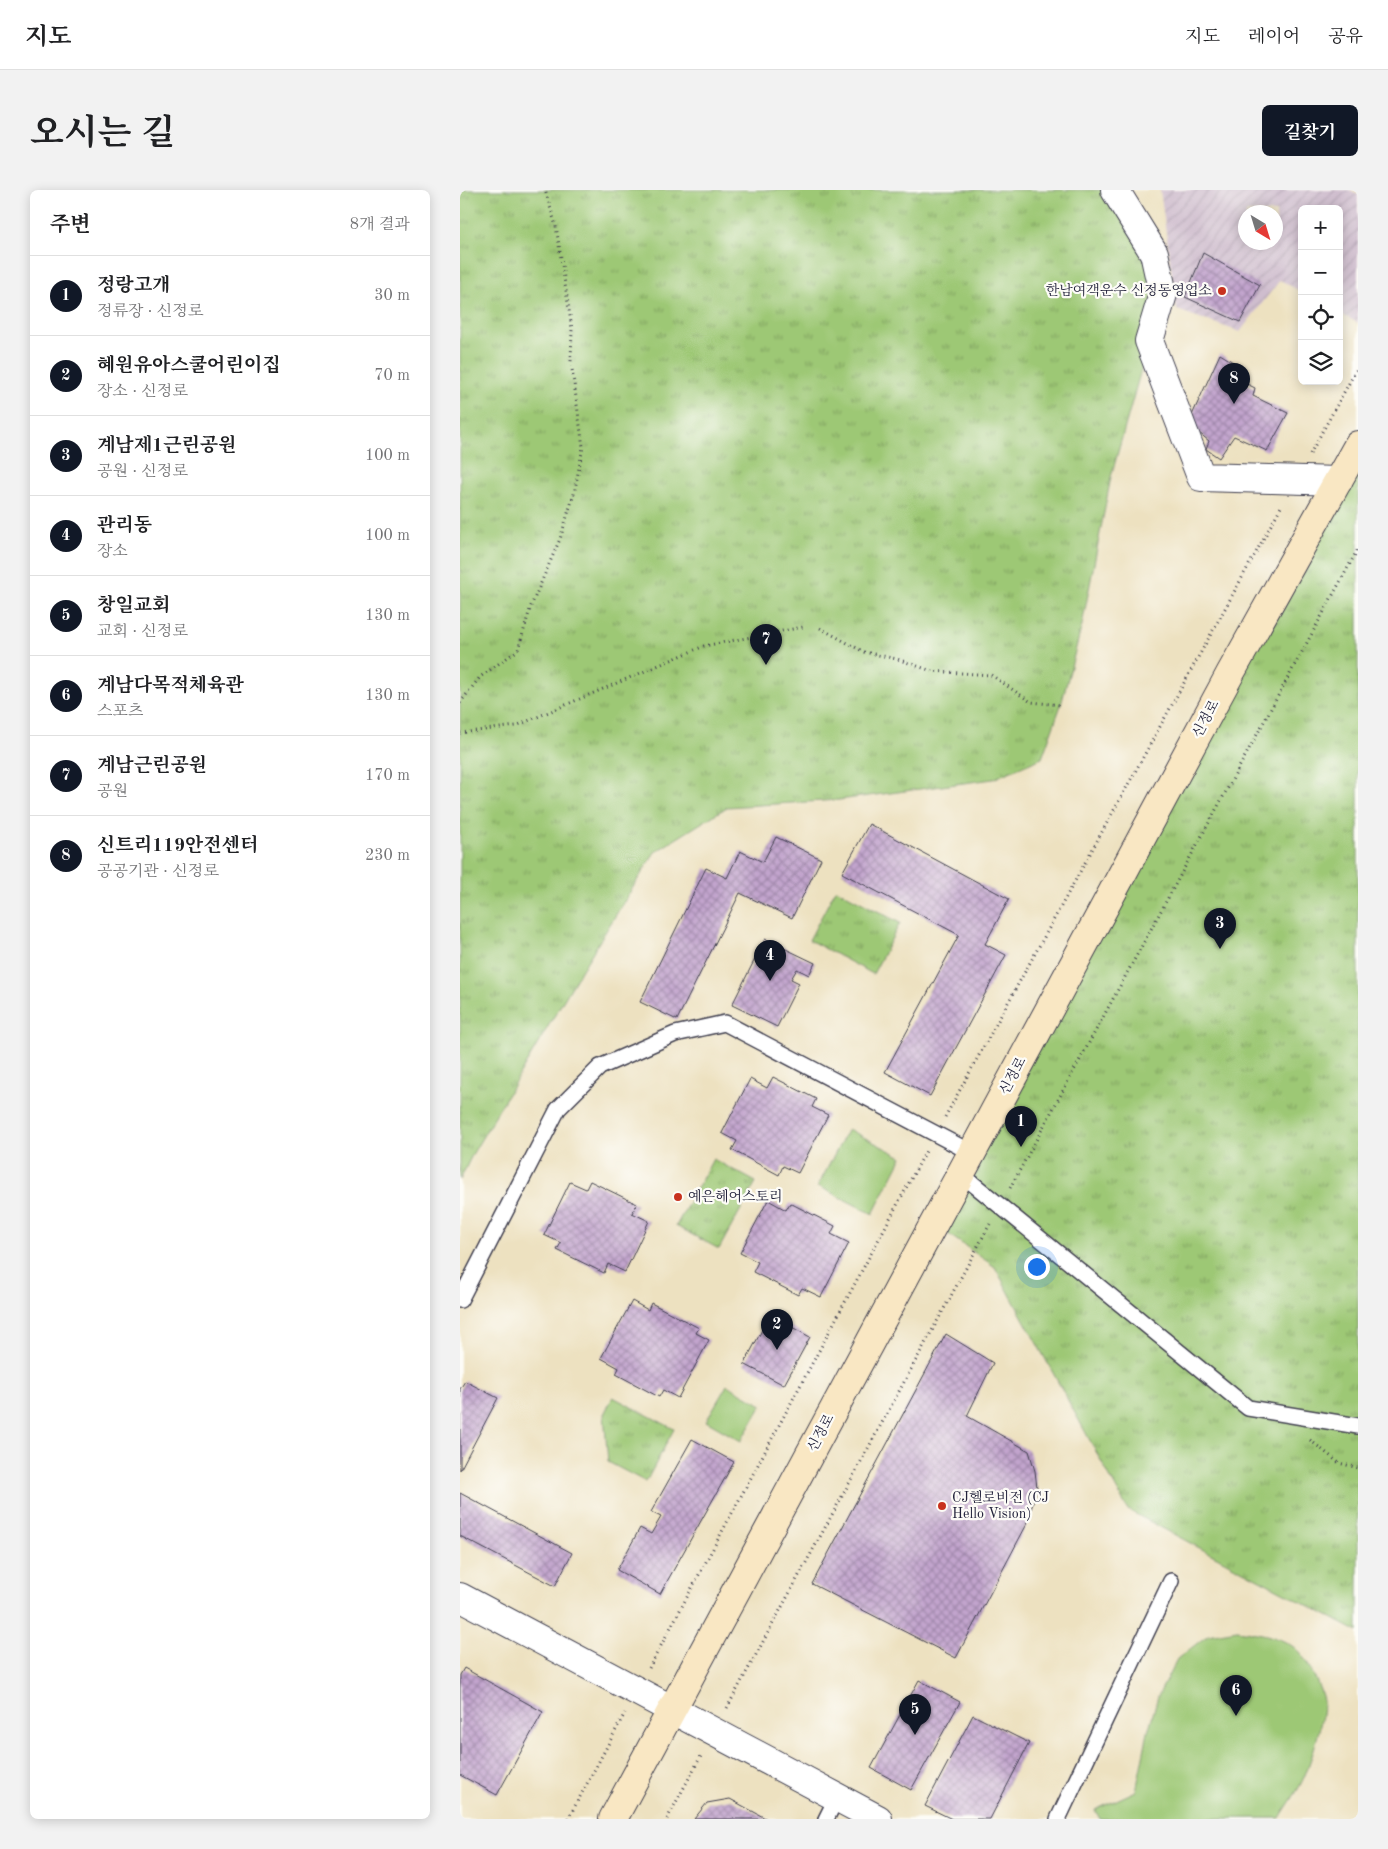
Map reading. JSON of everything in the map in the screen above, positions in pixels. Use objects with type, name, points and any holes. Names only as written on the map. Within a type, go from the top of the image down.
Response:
[{"type":"main road","name":"신정로","points":[[613,1819],[1230,674],[1358,445]]},
{"type":"street","points":[[1115,190],[1154,253],[1163,294],[1149,341],[1201,477],[1338,481]]},
{"type":"street","points":[[460,1597],[714,1732],[832,1808],[878,1819]]},
{"type":"lane","points":[[460,1300],[558,1109],[600,1067],[675,1034],[725,1024],[936,1134],[966,1164],[1000,1206],[1248,1408],[1358,1426]]},
{"type":"lane","points":[[1058,1819],[1172,1581]]},
{"type":"path","points":[[460,703],[480,677],[518,650],[531,606],[562,530],[574,494],[583,447],[571,362],[572,328],[556,226],[545,190]]},
{"type":"path","points":[[568,1819],[936,1134],[1358,367]]},
{"type":"path","points":[[667,1819],[1358,549]]},
{"type":"path","points":[[460,733],[516,726],[704,646],[803,627]]},
{"type":"path","points":[[820,628],[864,652],[897,659],[932,671],[991,676],[1031,702],[1061,705]]},
{"type":"path","points":[[1304,1417],[1309,1439],[1339,1463],[1358,1468]]},
{"type":"shaded area","name":"한남여객운수 신정동영업소","points":[[1160,190],[1350,190],[1358,194],[1358,323],[1343,315],[1343,205],[1298,205],[1298,290],[1280,280],[1240,332],[1177,310]]},
{"type":"green space","points":[[460,190],[1115,190],[1154,253],[1149,341],[1111,477],[1082,625],[1061,705],[1042,758],[993,779],[839,800],[727,807],[655,852],[581,971],[473,1153],[460,1180]]},
{"type":"green space","points":[[1358,445],[1358,1632],[1128,1510],[995,1267],[934,1224]]},
{"type":"green space","points":[[836,889],[900,923],[873,974],[809,940]]},
{"type":"green space","points":[[848,1129],[902,1157],[873,1214],[818,1186]]},
{"type":"green space","points":[[713,1159],[756,1182],[719,1249],[676,1226]]},
{"type":"green space","points":[[727,1385],[762,1405],[741,1441],[706,1421]]},
{"type":"green space","points":[[613,1397],[674,1429],[646,1482],[608,1462],[604,1414]]},
{"type":"green space","points":[[1237,1630],[1271,1636],[1294,1647],[1307,1663],[1322,1696],[1322,1718],[1311,1759],[1300,1786],[1280,1818],[1100,1819],[1095,1810],[1136,1791],[1148,1732],[1158,1696],[1177,1659],[1208,1635]]},
{"type":"building","name":"한남여객운수 신정동영업소","points":[[1203,253],[1260,285],[1240,322],[1185,297]]},
{"type":"building","points":[[1220,354],[1246,370],[1241,381],[1255,388],[1253,396],[1288,413],[1267,451],[1234,436],[1219,458],[1206,449],[1209,441],[1188,424]]},
{"type":"building","points":[[869,824],[1009,899],[985,944],[1006,955],[930,1096],[885,1072],[959,935],[842,873]]},
{"type":"building","points":[[776,837],[821,859],[792,918],[740,893],[677,1020],[640,1002],[706,868],[727,878],[740,851],[763,862]]},
{"type":"building","points":[[765,939],[815,963],[809,975],[797,969],[791,979],[799,983],[777,1027],[732,1005]]},
{"type":"building","points":[[773,1077],[816,1099],[812,1107],[828,1115],[798,1173],[783,1166],[779,1175],[732,1150],[737,1141],[722,1133],[750,1079],[767,1088]]},
{"type":"building","points":[[590,1181],[637,1204],[632,1213],[649,1221],[625,1272],[608,1264],[604,1273],[557,1250],[561,1243],[544,1235],[570,1182],[586,1189]]},
{"type":"building","points":[[768,1200],[786,1210],[790,1203],[835,1226],[831,1234],[849,1243],[821,1297],[802,1288],[798,1295],[753,1272],[758,1262],[740,1253]]},
{"type":"building","points":[[632,1301],[648,1310],[651,1303],[699,1328],[696,1333],[709,1340],[678,1398],[663,1390],[659,1397],[616,1374],[619,1368],[601,1358]]},
{"type":"building","points":[[770,1315],[810,1337],[784,1385],[744,1364]]},
{"type":"building","name":"CJ헬로비전 (CJ Hello Vision)","points":[[946,1334],[993,1363],[967,1416],[1029,1451],[1035,1471],[1037,1488],[1027,1524],[956,1658],[812,1584]]},
{"type":"building","points":[[465,1381],[498,1398],[460,1470],[460,1389]]},
{"type":"building","points":[[692,1439],[734,1462],[660,1594],[617,1570],[640,1528],[651,1534],[661,1517],[651,1512]]},
{"type":"building","points":[[460,1493],[572,1553],[555,1586],[460,1536]]},
{"type":"building","points":[[464,1668],[543,1712],[497,1795],[460,1775],[460,1675]]},
{"type":"building","points":[[919,1680],[960,1702],[911,1790],[871,1768]]},
{"type":"building","points":[[973,1715],[1029,1743],[990,1819],[952,1819],[925,1806]]},
{"type":"building","points":[[730,1799],[767,1819],[694,1819],[707,1803]]},
{"type":"place","name":"한남여객운수 신정동영업소","points":[[1222,291]]},
{"type":"place","name":"신트리119안전센터","points":[[1234,404]]},
{"type":"place","name":"계남근린공원","points":[[766,665]]},
{"type":"place","name":"계남제1근린공원","points":[[1220,949]]},
{"type":"place","name":"관리동","points":[[770,981]]},
{"type":"place","name":"정랑고개","points":[[1021,1147]]},
{"type":"place","name":"예은헤어스토리","points":[[678,1197]]},
{"type":"place","name":"혜원유아스쿨어린이집","points":[[777,1350]]},
{"type":"place","name":"CJ헬로비전 (CJ Hello Vision)","points":[[942,1506]]},
{"type":"place","name":"계남다목적체육관","points":[[1236,1716]]},
{"type":"place","name":"창일교회","points":[[915,1735]]}]
